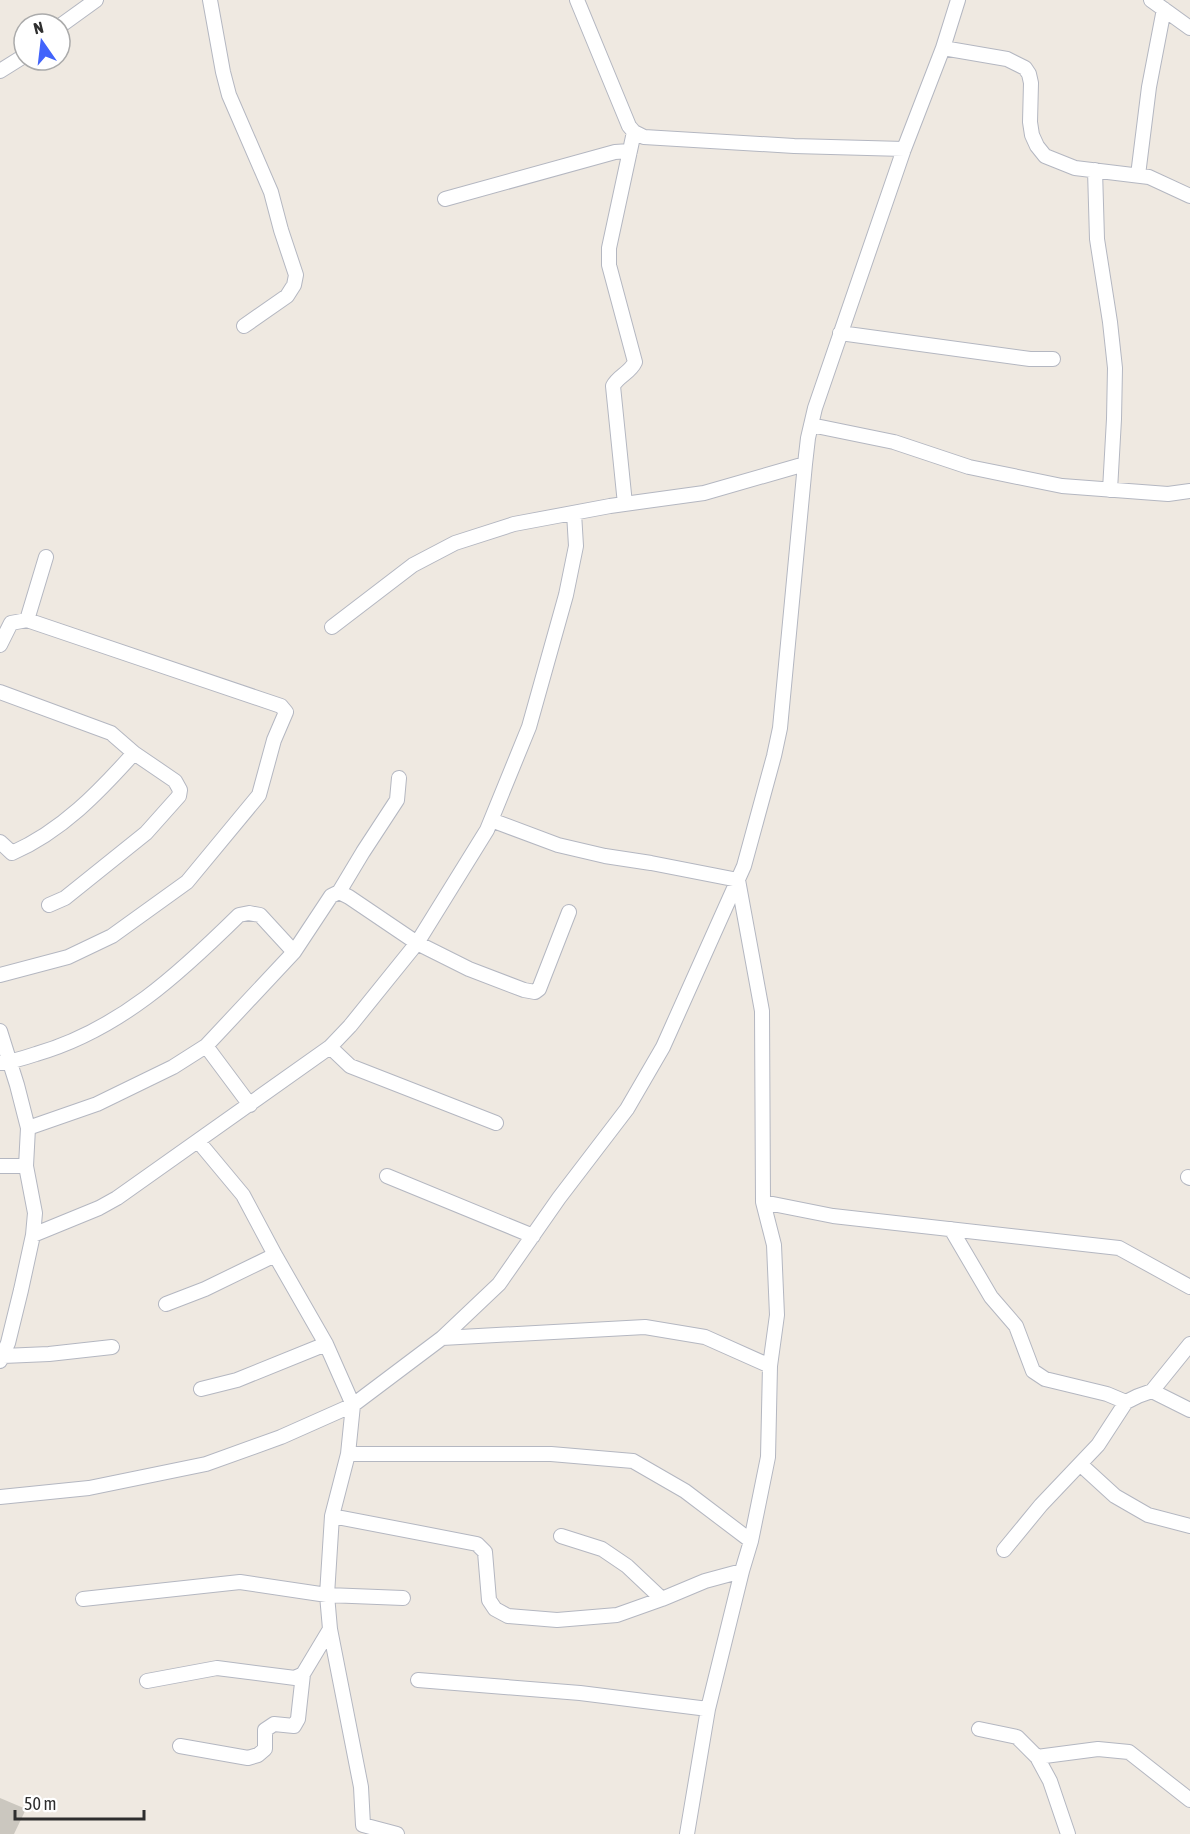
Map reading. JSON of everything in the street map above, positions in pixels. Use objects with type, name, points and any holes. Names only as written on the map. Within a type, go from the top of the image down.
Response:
[{"type":"street","points":[[72,17],[96,0]]},
{"type":"street","points":[[210,0],[229,95],[271,192],[280,230],[296,275],[294,285],[287,296],[244,326]]},
{"type":"street","points":[[577,0],[629,126],[634,132],[644,137],[794,146],[904,149]]},
{"type":"street","points":[[0,1497],[89,1488],[206,1464],[281,1437],[353,1405],[442,1338],[499,1284],[627,1109],[663,1047],[738,880],[780,728],[805,464],[815,408],[958,0]]},
{"type":"street","points":[[1151,0],[1190,28]]},
{"type":"street","points":[[1138,175],[1149,87],[1164,9]]},
{"type":"street","points":[[943,48],[1007,60],[1025,68],[1031,83],[1032,135],[1045,156],[1075,168],[1149,177],[1190,196]]},
{"type":"street","points":[[625,504],[613,386],[632,369],[635,362],[609,265],[609,248],[634,132]]},
{"type":"street","points":[[445,199],[615,152],[630,151]]},
{"type":"street","points":[[1095,170],[1097,239],[1115,368],[1110,490]]},
{"type":"street","points":[[840,333],[1030,359],[1053,359]]},
{"type":"street","points":[[811,425],[894,442],[969,467],[1062,486],[1168,494],[1190,491]]},
{"type":"street","points":[[332,627],[413,565],[455,543],[514,524],[625,504],[704,494],[805,464]]},
{"type":"street","points":[[33,1235],[99,1208],[117,1198],[330,1047],[350,1026],[417,943],[487,830],[529,727],[566,595],[576,546],[574,513]]},
{"type":"street","points":[[27,620],[46,557]]},
{"type":"street","points":[[0,645],[11,623],[27,620],[281,706],[286,712],[274,740],[259,795],[187,882],[112,936],[68,957],[0,975]]},
{"type":"street","points":[[0,692],[111,733],[134,753],[175,781],[180,790],[179,796],[146,833],[65,898],[50,905]]},
{"type":"street","points":[[0,842],[12,853],[68,819],[101,790],[134,753]]},
{"type":"street","points":[[28,1128],[96,1104],[172,1067],[206,1046],[294,952],[331,896],[339,892],[397,800],[399,778]]},
{"type":"street","points":[[491,820],[558,845],[605,856],[738,880]]},
{"type":"street","points":[[687,1834],[708,1709],[751,1541],[768,1457],[770,1366],[777,1315],[774,1245],[763,1202],[762,1011],[738,880]]},
{"type":"street","points":[[339,892],[417,943],[469,969],[534,992],[539,989],[569,912]]},
{"type":"street","points":[[5,1062],[58,1048],[114,1021],[187,965],[240,915],[249,913],[260,915],[294,952]]},
{"type":"street","points":[[0,1031],[5,1062],[28,1128],[26,1166],[35,1213],[33,1235],[19,1300],[2,1359],[112,1347]]},
{"type":"street","points":[[206,1046],[250,1105]]},
{"type":"street","points":[[330,1047],[350,1066],[496,1123]]},
{"type":"street","points":[[198,1141],[243,1195],[274,1255],[326,1344],[353,1405],[348,1454],[332,1516],[327,1596],[330,1629],[362,1787],[363,1825],[397,1834]]},
{"type":"street","points":[[0,1166],[26,1166]]},
{"type":"street","points":[[387,1176],[533,1236]]},
{"type":"street","points":[[763,1202],[833,1216],[1119,1248],[1190,1287]]},
{"type":"street","points":[[951,1229],[991,1297],[1016,1326],[1033,1371],[1045,1379],[1107,1394],[1126,1402]]},
{"type":"street","points":[[166,1304],[205,1289],[274,1255]]},
{"type":"street","points":[[442,1338],[645,1327],[705,1337],[770,1366]]},
{"type":"street","points":[[201,1389],[237,1380],[326,1344]]},
{"type":"street","points":[[1004,1550],[1041,1505],[1098,1445],[1126,1402],[1152,1391],[1190,1344]]},
{"type":"street","points":[[1152,1391],[1190,1410]]},
{"type":"street","points":[[348,1454],[552,1454],[633,1461],[685,1491],[751,1541]]},
{"type":"street","points":[[1080,1464],[1115,1496],[1148,1515],[1190,1526]]},
{"type":"street","points":[[332,1516],[477,1544],[485,1551],[489,1600],[495,1609],[508,1616],[557,1620],[617,1615],[705,1581],[742,1570]]},
{"type":"street","points":[[561,1536],[602,1549],[627,1566],[662,1599]]},
{"type":"street","points":[[83,1599],[240,1582],[327,1596],[402,1598]]},
{"type":"street","points":[[180,1746],[248,1758],[258,1755],[265,1749],[266,1730],[274,1724],[294,1726],[298,1719],[303,1674],[330,1629]]},
{"type":"street","points":[[147,1681],[218,1668],[295,1678],[303,1674]]},
{"type":"street","points":[[418,1680],[580,1693],[708,1709]]},
{"type":"street","points":[[979,1729],[1017,1737],[1037,1757],[1050,1781],[1068,1834]]},
{"type":"street","points":[[1037,1757],[1098,1749],[1129,1752],[1190,1800]]},
{"type":"building","points":[[0,1798],[26,1809],[14,1834],[0,1834]]}]
